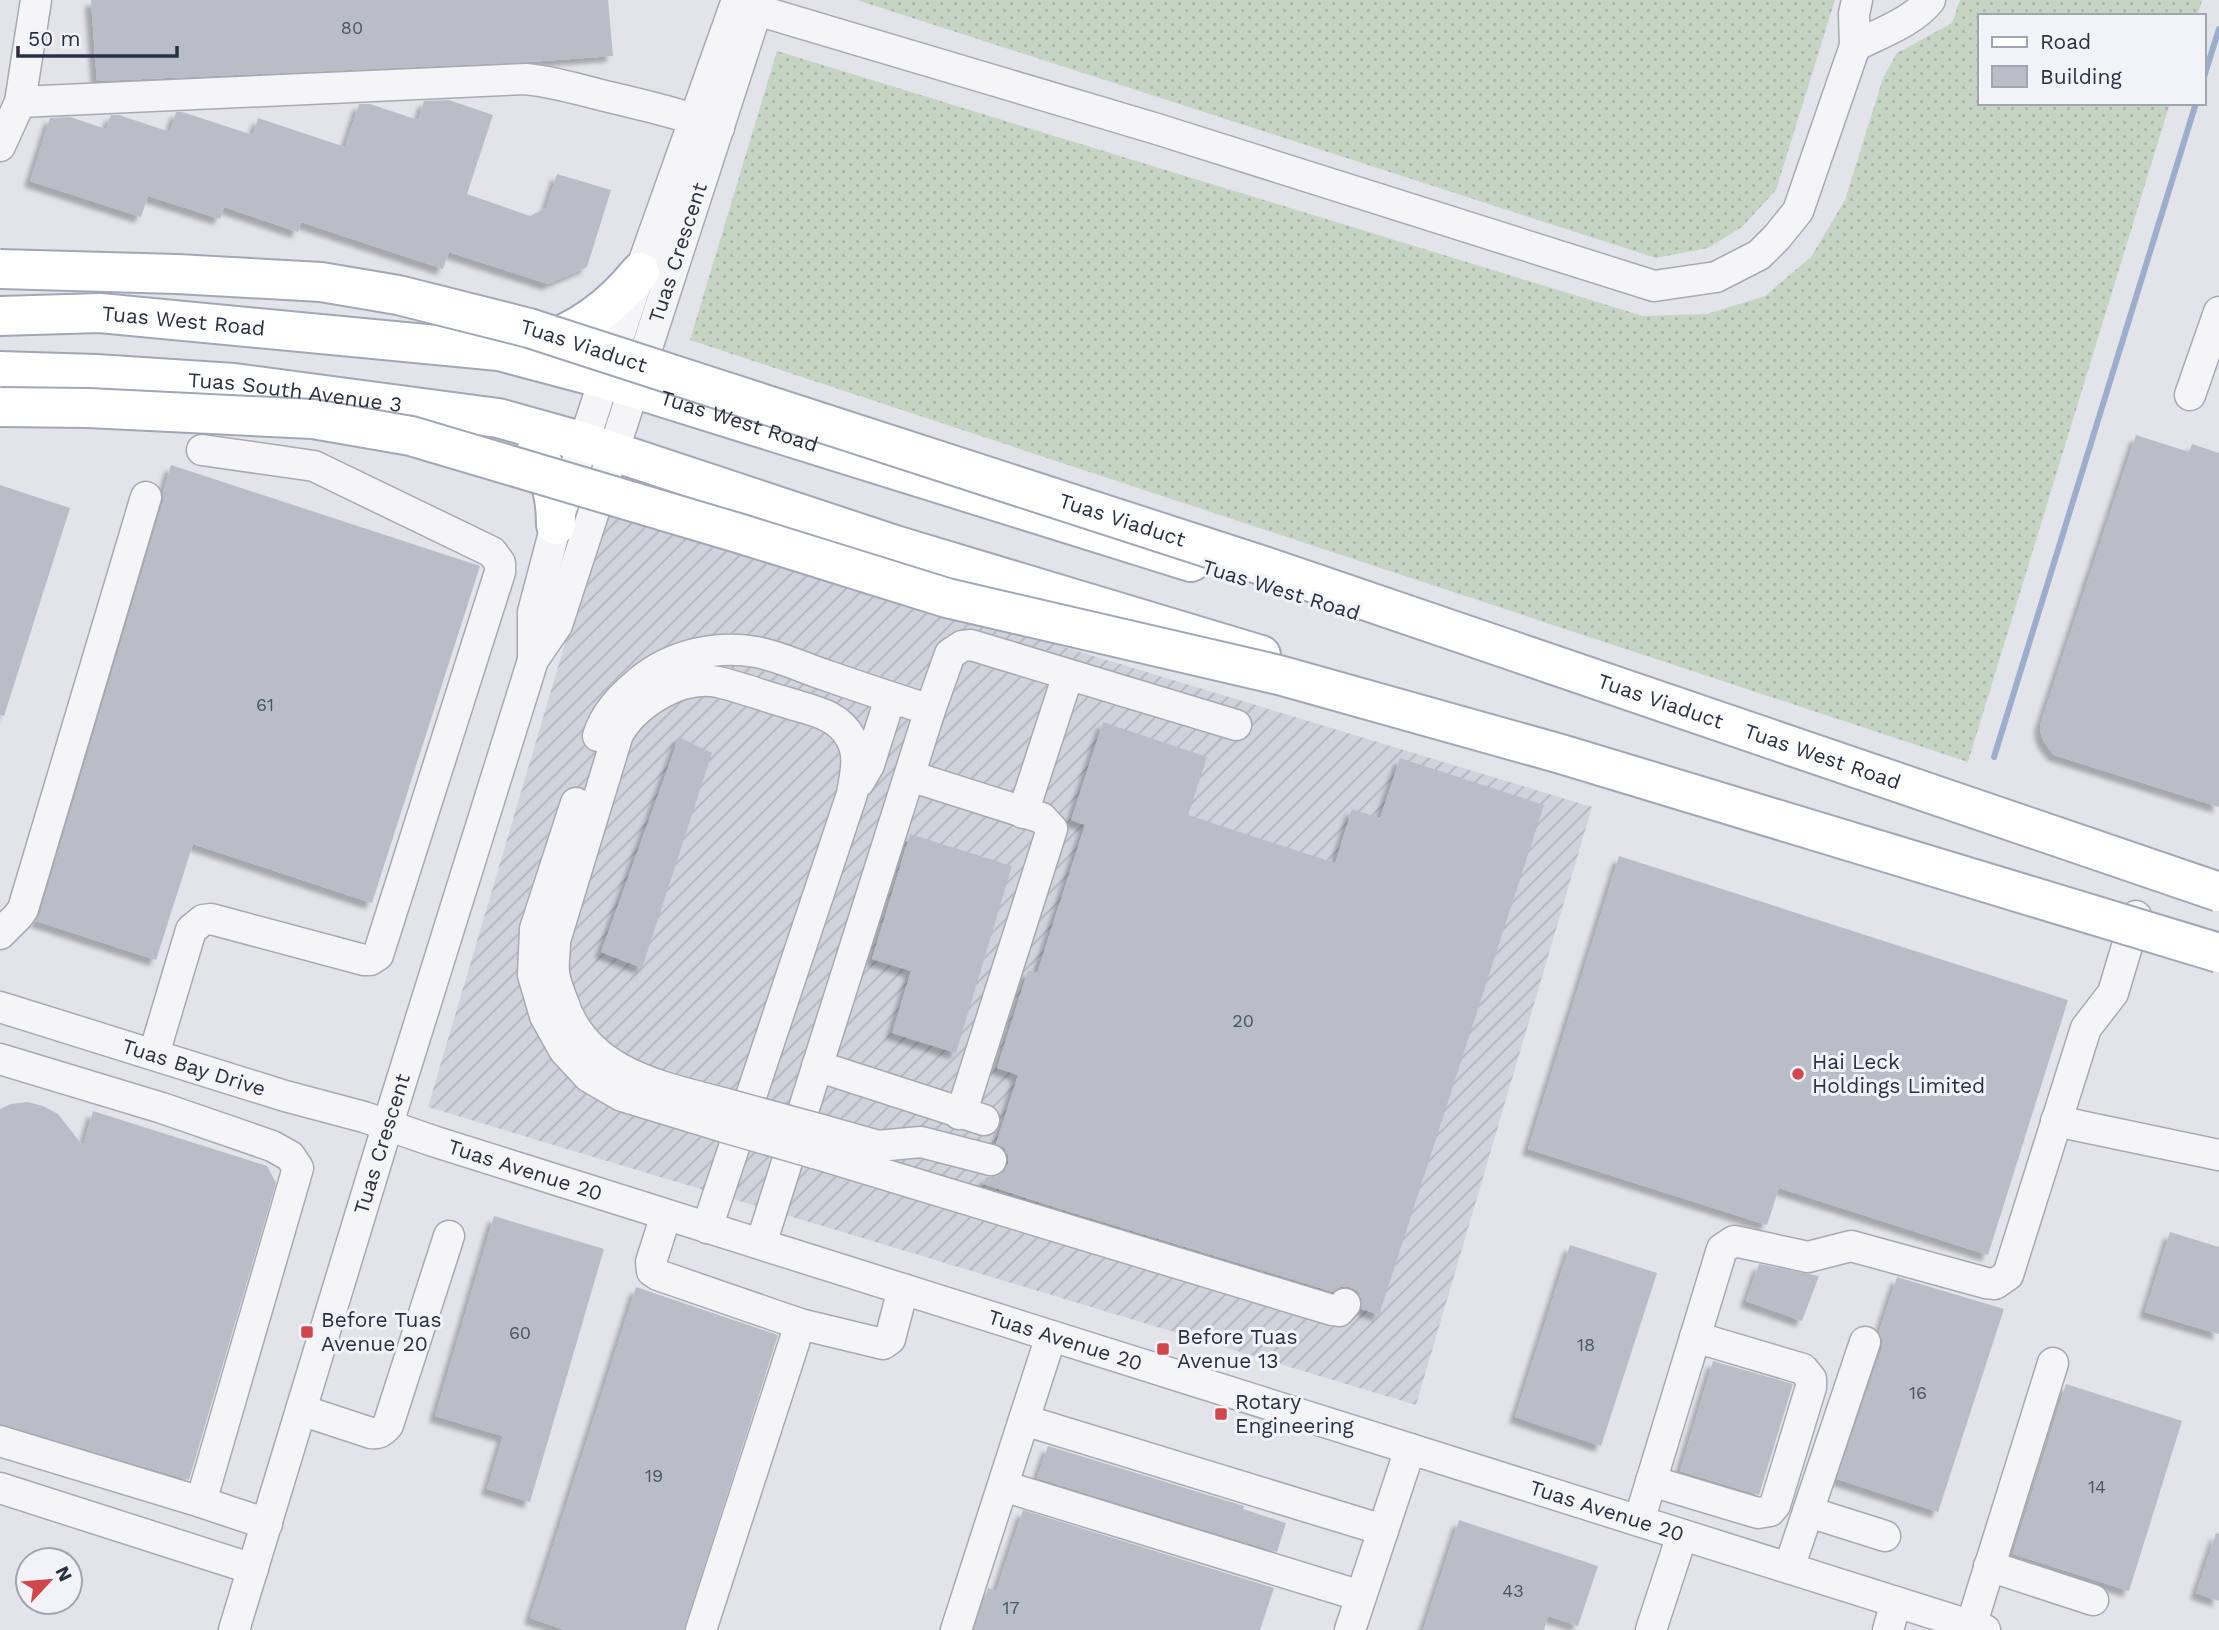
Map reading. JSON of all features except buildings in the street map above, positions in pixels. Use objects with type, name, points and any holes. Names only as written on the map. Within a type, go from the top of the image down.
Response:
[{"type":"main road","name":"Tuas Viaduct","points":[[0,269],[177,274],[321,282],[398,295],[529,328],[1264,566],[2219,892]]},
{"type":"main road","points":[[499,351],[536,345],[562,336],[586,323],[615,300],[640,272]]},
{"type":"main road","name":"Tuas West Road","points":[[0,316],[100,313],[499,351],[619,384],[2219,881]]},
{"type":"main road","name":"Tuas South Avenue 3","points":[[0,371],[234,383],[498,418],[599,447]]},
{"type":"main road","points":[[0,407],[88,408],[313,419],[411,436],[947,598],[1279,675],[1561,754],[2219,953]]},
{"type":"main road","points":[[498,418],[523,438],[543,463],[554,493],[556,525]]},
{"type":"main road","points":[[599,447],[895,545],[2219,942]]},
{"type":"street","points":[[0,146],[20,102],[37,0]]},
{"type":"street","points":[[751,3],[1654,286],[1717,277],[1759,255],[1798,211],[1855,46],[1854,14],[1857,0]]},
{"type":"street","points":[[1855,46],[1912,16],[1930,0]]},
{"type":"street","name":"Tuas Crescent","points":[[234,1630],[533,660],[556,625],[599,447],[619,384],[751,3]]},
{"type":"street","points":[[20,102],[526,79],[555,84],[707,124]]},
{"type":"street","name":"Tuas Crescent","points":[[619,384],[640,272],[707,124]]},
{"type":"street","points":[[2190,395],[2219,312]]},
{"type":"street","name":"Tuas Crescent","points":[[533,660],[533,612],[556,525],[599,447]]},
{"type":"street","points":[[154,1054],[191,930],[203,920],[211,919],[364,960],[378,955],[500,572],[500,563],[492,552],[314,466],[202,450]]},
{"type":"street","points":[[3,928],[23,909],[146,497]]},
{"type":"street","points":[[761,1244],[950,654],[962,646],[971,645],[1236,725]]},
{"type":"street","points":[[930,710],[757,652],[717,650],[684,656],[663,666],[619,699],[601,725],[535,929],[533,975],[544,1016],[564,1050],[589,1077],[622,1096],[727,1116],[816,1141],[1332,1310],[1339,1311],[1345,1304]]},
{"type":"street","points":[[1023,813],[1068,675]]},
{"type":"street","points":[[707,1228],[852,794],[857,755],[850,735],[830,716],[716,682],[694,682],[656,696],[625,722],[618,734],[555,941],[554,974],[565,1010],[580,1037],[605,1061],[628,1074],[671,1089],[727,1116]]},
{"type":"street","points":[[852,794],[869,765],[890,698]]},
{"type":"street","points":[[817,1066],[972,1117],[964,1105],[1052,829],[1042,818],[910,776]]},
{"type":"street","points":[[1639,1521],[1722,1249],[1734,1241],[1808,1257],[1851,1246],[1986,1283],[1996,1284],[2008,1275],[2085,1028],[2113,993],[2136,916]]},
{"type":"street","name":"Tuas Bay Drive","points":[[0,1007],[285,1096],[363,1117],[387,1127]]},
{"type":"street","points":[[65,1078],[77,1030]]},
{"type":"street","points":[[0,1059],[272,1146],[290,1156],[298,1168],[201,1502]]},
{"type":"street","points":[[2056,1121],[2219,1155]]},
{"type":"street","name":"Tuas Avenue 20","points":[[387,1127],[1789,1568],[1892,1616],[1978,1628]]},
{"type":"street","points":[[816,1141],[878,1146],[921,1142],[991,1160]]},
{"type":"street","points":[[666,1214],[651,1262],[652,1271],[800,1324],[883,1344],[890,1339],[904,1289]]},
{"type":"street","points":[[302,1410],[371,1433],[377,1434],[384,1430],[449,1236]]},
{"type":"street","points":[[701,1630],[800,1324]]},
{"type":"street","points":[[957,1630],[1051,1336]]},
{"type":"street","points":[[1651,1481],[1758,1513],[1770,1511],[1775,1505],[1811,1387],[1811,1379],[1803,1369],[1695,1337]]},
{"type":"street","points":[[1789,1568],[1865,1342]]},
{"type":"street","points":[[1978,1628],[1989,1566],[2053,1363]]},
{"type":"street","points":[[1024,1420],[1383,1530]]},
{"type":"street","points":[[0,1441],[267,1524]]},
{"type":"street","points":[[1350,1630],[1410,1449]]},
{"type":"street","points":[[1003,1486],[1361,1596]]},
{"type":"street","points":[[0,1488],[253,1569]]},
{"type":"street","points":[[1808,1512],[1885,1536]]},
{"type":"street","points":[[1651,1630],[1682,1535]]},
{"type":"street","points":[[1989,1566],[2093,1600]]},
{"type":"shaded area","points":[[605,508],[1592,807],[1416,1405],[428,1107]]},
{"type":"green space","points":[[857,0],[1835,0],[1776,190],[1742,227],[1708,248],[1656,258]]},
{"type":"green space","points":[[1960,0],[2202,0],[2198,14],[1978,14],[1978,105],[2169,105],[1968,762],[690,340],[777,51],[1643,316],[1707,314],[1765,296],[1811,257],[1845,200],[1883,78],[1897,53],[1952,23]]},
{"type":"waterway","points":[[2205,74],[2219,29]]},
{"type":"waterway","points":[[1994,757],[2195,105]]},
{"type":"place","name":"Hai Leck Holdings Limited","points":[[1798,1074]]},
{"type":"place","name":"Before Tuas Avenue 20","points":[[307,1332]]},
{"type":"place","name":"Before Tuas Avenue 13","points":[[1163,1349]]},
{"type":"place","name":"Rotary Engineering","points":[[1221,1414]]}]
